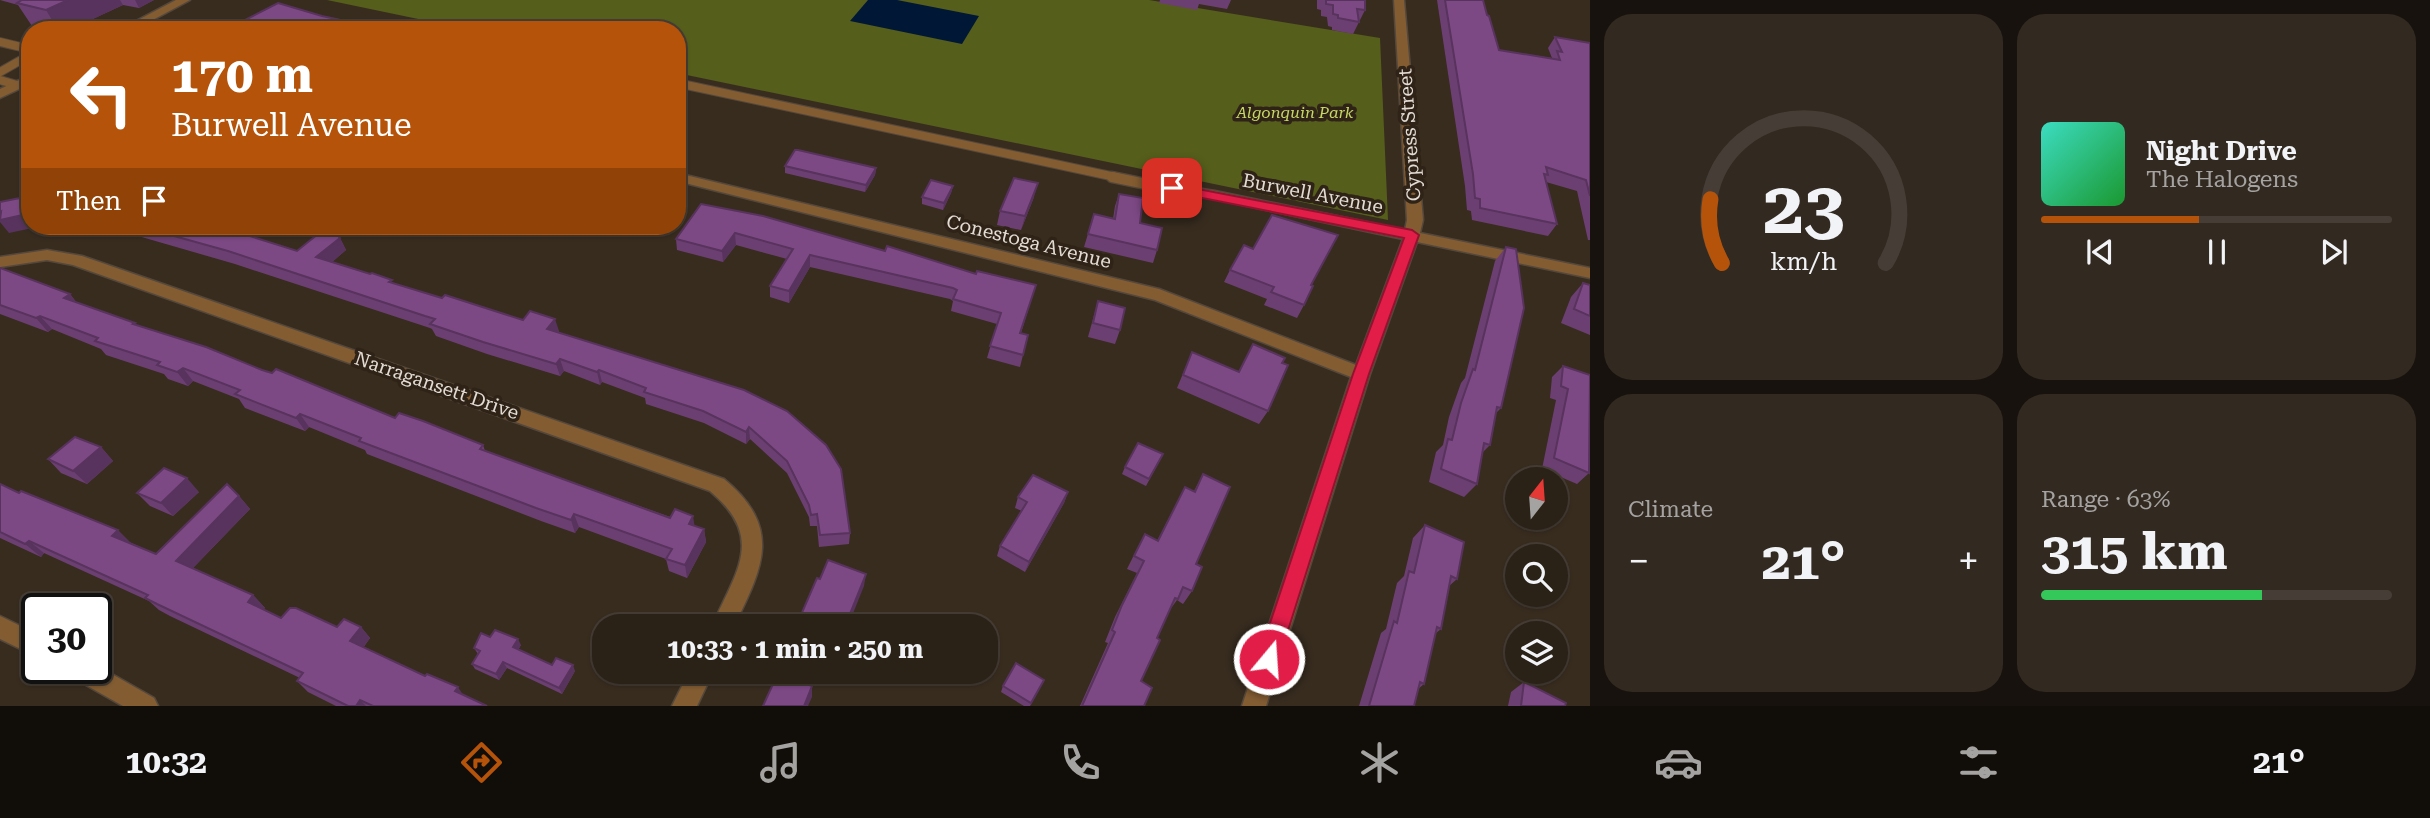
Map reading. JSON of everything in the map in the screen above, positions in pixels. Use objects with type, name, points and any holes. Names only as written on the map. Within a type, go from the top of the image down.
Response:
[{"type":"street","points":[[143,21],[185,0]]},
{"type":"street","name":"Cypress Street","points":[[1254,706],[1361,374],[1412,235],[1415,220],[1399,0]]},
{"type":"street","points":[[0,94],[21,84]]},
{"type":"street","name":"Conestoga Avenue","points":[[686,179],[1159,295],[1361,374]]},
{"type":"street","name":"Burwell Avenue","points":[[1151,185],[1412,235],[1590,273]]},
{"type":"street","name":"Narragansett Drive","points":[[0,262],[47,255],[76,260],[717,485],[737,500],[746,515],[751,527],[753,547],[743,586],[729,614]]},
{"type":"street","points":[[0,627],[21,638]]},
{"type":"street","points":[[107,684],[146,706]]},
{"type":"street","points":[[684,706],[695,684]]},
{"type":"lane","points":[[0,42],[21,47]]},
{"type":"lane","points":[[0,72],[21,60]]},
{"type":"lane","points":[[0,80],[21,82]]},
{"type":"lane","points":[[686,85],[1151,185]]},
{"type":"green space","name":"Algonquin Park","points":[[327,0],[1149,0],[1380,38],[1388,220],[686,75],[686,21],[428,21]]},
{"type":"water","points":[[868,0],[897,0],[979,16],[962,44],[850,21]]},
{"type":"building","points":[[22,0],[68,0],[46,10],[17,3]]},
{"type":"building","points":[[1326,0],[1365,0],[1365,10],[1357,9],[1359,22],[1338,18],[1338,15],[1333,14],[1333,5],[1326,4]]},
{"type":"building","points":[[1445,0],[1483,0],[1499,50],[1560,60],[1557,51],[1562,52],[1555,37],[1590,43],[1590,196],[1586,180],[1546,167],[1548,175],[1544,174],[1557,224],[1480,208],[1480,199],[1475,198]]},
{"type":"building","points":[[278,3],[345,21],[243,21]]},
{"type":"building","points":[[795,150],[876,168],[866,185],[785,166]]},
{"type":"building","points":[[1014,178],[1038,183],[1025,216],[1000,211]]},
{"type":"building","points":[[931,180],[953,186],[944,203],[922,197]]},
{"type":"building","points":[[1119,194],[1143,198],[1140,223],[1162,228],[1157,250],[1088,234],[1094,214],[1115,219]]},
{"type":"building","points":[[21,198],[21,215],[0,220],[0,202]]},
{"type":"building","points":[[701,204],[763,216],[885,251],[887,246],[976,274],[977,271],[1036,285],[1020,333],[1028,335],[1023,355],[990,346],[1001,313],[953,299],[957,290],[953,288],[810,255],[789,291],[770,286],[793,249],[735,233],[722,251],[676,239],[679,235],[686,235],[686,225]]},
{"type":"building","points":[[1272,215],[1338,235],[1311,285],[1313,286],[1304,305],[1271,292],[1274,287],[1230,270],[1244,245],[1253,249]]},
{"type":"building","points":[[170,235],[246,235],[297,251],[317,235],[338,235],[340,238],[316,257],[392,280],[389,282],[442,298],[445,295],[523,320],[530,311],[555,319],[547,329],[744,390],[787,411],[826,445],[841,469],[850,533],[820,535],[817,514],[811,515],[809,505],[787,461],[749,427],[746,432],[703,411],[644,392],[646,388],[599,370],[597,372],[560,359],[556,364],[483,342],[430,324],[435,319],[228,251]]},
{"type":"building","points":[[1506,247],[1516,249],[1524,308],[1501,408],[1497,407],[1490,445],[1484,443],[1477,484],[1441,469],[1448,439],[1452,440],[1461,403],[1473,369],[1475,370]]},
{"type":"building","points":[[0,268],[70,294],[64,298],[135,323],[133,324],[206,347],[262,370],[272,373],[276,369],[395,418],[399,413],[423,421],[483,445],[480,449],[670,518],[675,509],[693,516],[689,524],[704,529],[685,565],[666,559],[672,549],[574,514],[571,520],[536,508],[359,441],[361,438],[300,414],[296,418],[235,394],[240,390],[183,368],[177,372],[157,365],[160,362],[95,341],[98,338],[40,316],[36,318],[0,305]]},
{"type":"building","points":[[1583,283],[1590,285],[1590,316],[1574,309]]},
{"type":"building","points":[[1098,301],[1125,308],[1120,330],[1093,323]]},
{"type":"building","points":[[1253,344],[1285,358],[1282,363],[1288,365],[1268,411],[1183,375],[1192,352],[1239,372]]},
{"type":"building","points":[[1563,366],[1590,375],[1589,473],[1554,458],[1568,389],[1561,386]]},
{"type":"building","points":[[75,437],[101,447],[73,471],[48,459]]},
{"type":"building","points":[[1138,443],[1163,454],[1149,479],[1125,467]]},
{"type":"building","points":[[164,468],[187,478],[161,503],[137,493]]},
{"type":"building","points":[[1203,474],[1230,487],[1196,564],[1202,567],[1192,591],[1183,587],[1178,599],[1175,598],[1157,638],[1160,640],[1141,681],[1152,688],[1144,706],[1082,706],[1115,632],[1112,630],[1122,605],[1144,561],[1134,556],[1145,534],[1158,541],[1185,487],[1195,492]]},
{"type":"building","points":[[1033,475],[1068,492],[1029,562],[1000,546],[1027,502],[1018,497]]},
{"type":"building","points":[[0,484],[118,530],[112,536],[156,554],[227,484],[239,496],[176,561],[253,595],[248,602],[281,618],[290,608],[296,608],[337,627],[344,619],[361,627],[350,641],[425,676],[427,674],[458,687],[455,691],[487,706],[373,706],[360,700],[356,706],[348,706],[297,681],[303,673],[145,598],[148,595],[29,541],[25,544],[0,532]]},
{"type":"building","points":[[1425,525],[1464,542],[1457,579],[1451,576],[1441,629],[1437,627],[1424,684],[1420,682],[1414,706],[1369,706],[1394,621],[1397,623],[1409,571],[1414,573]]},
{"type":"building","points":[[828,560],[866,574],[850,614],[801,614],[817,578],[820,579]]},
{"type":"building","points":[[495,630],[518,639],[513,647],[552,665],[556,658],[573,665],[559,688],[503,662],[496,674],[472,664],[480,651],[474,648],[481,633],[490,637]]},
{"type":"building","points":[[1016,663],[1044,680],[1031,703],[1003,686]]},
{"type":"building","points":[[773,684],[812,686],[804,706],[763,706]]},
{"type":"building","points":[[1524,684],[1566,703],[1565,706],[1521,706]]},
{"type":"route","points":[[1172,188],[1412,235],[1361,374],[1269,659]]}]
